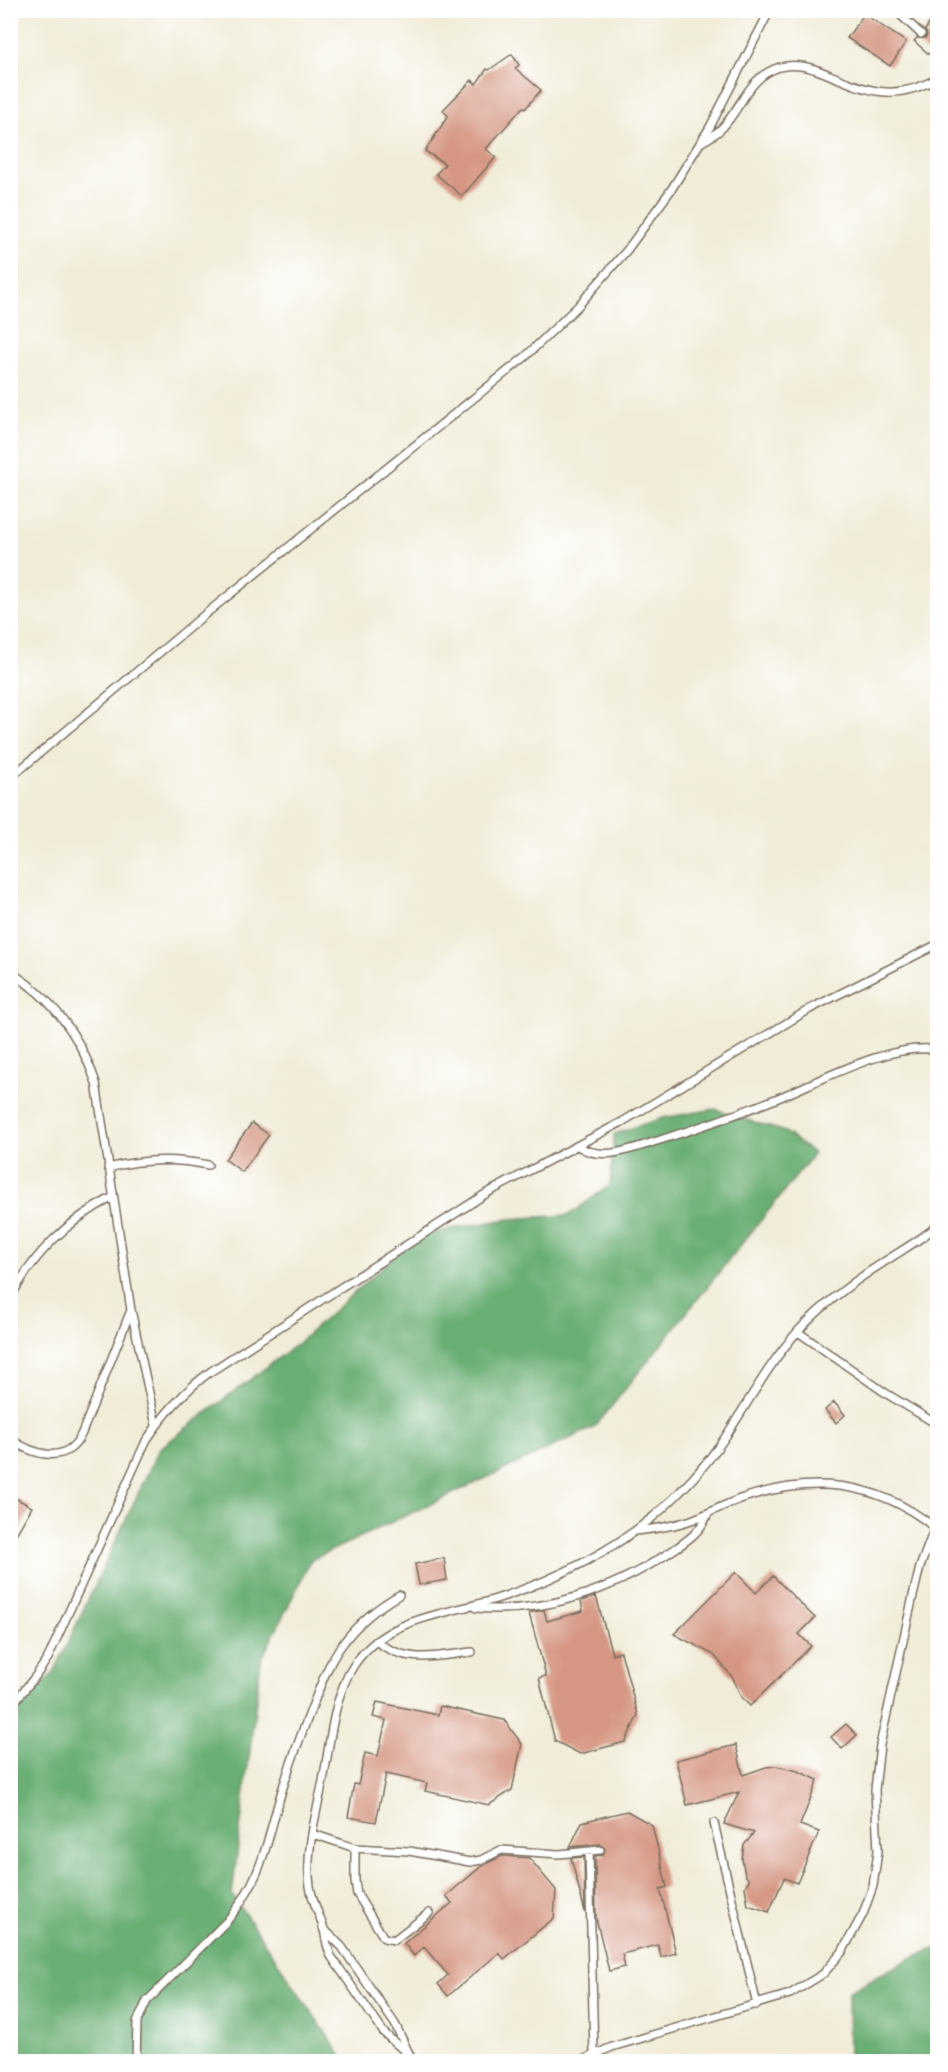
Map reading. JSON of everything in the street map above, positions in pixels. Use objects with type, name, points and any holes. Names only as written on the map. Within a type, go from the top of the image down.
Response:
[{"type":"lane","points":[[10,778],[212,609],[525,357],[578,306],[627,250],[671,190],[700,143],[770,10]]},
{"type":"lane","points":[[895,10],[921,34]]},
{"type":"lane","points":[[924,10],[933,19]]},
{"type":"lane","points":[[700,143],[726,124],[754,82],[780,67],[811,68],[864,90],[884,93],[904,92],[938,78]]},
{"type":"lane","points":[[10,1707],[48,1658],[137,1458],[156,1425],[181,1396],[210,1372],[457,1211],[517,1176],[578,1146],[674,1092],[810,1009],[938,944]]},
{"type":"lane","points":[[10,972],[42,995],[57,1010],[81,1044],[96,1083],[131,1310],[156,1425]]},
{"type":"lane","points":[[578,1146],[591,1153],[613,1153],[730,1117],[828,1076],[896,1052],[912,1048],[938,1050]]},
{"type":"lane","points":[[108,1168],[156,1160],[208,1165]]},
{"type":"lane","points":[[10,1299],[25,1273],[48,1243],[77,1218],[113,1197]]},
{"type":"lane","points":[[411,2059],[384,2033],[335,1963],[326,1943],[310,1884],[309,1869],[313,1834],[341,1692],[354,1665],[376,1641],[404,1624],[504,1597],[555,1576],[635,1531],[670,1502],[705,1464],[763,1377],[798,1332],[836,1296],[858,1279],[938,1225]]},
{"type":"lane","points":[[10,1439],[40,1454],[62,1453],[74,1445],[82,1433],[131,1310]]},
{"type":"lane","points":[[798,1332],[887,1394],[938,1425]]},
{"type":"lane","points":[[635,1531],[676,1525],[741,1499],[776,1490],[844,1486],[886,1497],[919,1515],[934,1527]]},
{"type":"lane","points":[[470,1608],[527,1608],[580,1596],[618,1583],[640,1572],[689,1539],[701,1528],[708,1513]]},
{"type":"lane","points":[[578,2061],[630,2042],[758,2005],[801,1989],[828,1969],[849,1940],[869,1900],[877,1869],[875,1790],[880,1745],[913,1596],[938,1519]]},
{"type":"lane","points":[[136,2061],[137,2022],[147,2001],[227,1922],[256,1877],[290,1767],[333,1658],[356,1628],[383,1604],[399,1594]]},
{"type":"lane","points":[[376,1641],[394,1653],[413,1658],[472,1652]]},
{"type":"lane","points":[[714,1823],[758,2005]]},
{"type":"lane","points":[[313,1834],[355,1848],[409,1851],[470,1863],[495,1852],[509,1849],[560,1854],[600,1850]]},
{"type":"lane","points":[[355,1848],[357,1894],[384,1938],[394,1940],[429,1913]]},
{"type":"lane","points":[[590,1852],[594,2054]]},
{"type":"lane","points":[[323,1928],[342,1947],[395,2024],[411,2059]]},
{"type":"green space","points":[[715,1109],[785,1132],[814,1154],[595,1427],[311,1560],[261,1660],[232,1895],[345,2061],[11,2061],[10,1719],[54,1672],[159,1449],[298,1343],[418,1235],[508,1219],[569,1215],[610,1185],[614,1134],[662,1118]]},
{"type":"green space","points":[[937,1948],[937,2061],[849,2061],[848,1992],[915,1956]]},
{"type":"building","points":[[864,14],[906,42],[890,66],[847,38]]},
{"type":"building","points":[[938,22],[938,49],[931,56],[914,41],[917,38],[925,38],[927,35],[925,30],[930,23],[934,25]]},
{"type":"building","points":[[512,54],[519,65],[515,68],[541,90],[486,149],[496,157],[462,196],[436,174],[445,164],[425,151],[448,116],[443,110],[472,80],[476,84],[487,69],[489,70]]},
{"type":"building","points":[[252,1123],[269,1135],[242,1172],[225,1159]]},
{"type":"building","points":[[834,1402],[845,1415],[836,1423],[825,1410]]},
{"type":"building","points":[[10,1495],[32,1507],[10,1545]]},
{"type":"building","points":[[444,1558],[447,1580],[419,1585],[415,1564]]},
{"type":"building","points":[[736,1572],[756,1593],[773,1576],[815,1618],[799,1634],[811,1646],[750,1706],[741,1697],[733,1678],[714,1655],[674,1634]]},
{"type":"building","points":[[596,1596],[612,1654],[621,1652],[638,1715],[625,1742],[580,1754],[555,1741],[539,1678],[546,1676],[529,1613],[544,1610],[547,1621],[583,1611],[581,1601]]},
{"type":"building","points":[[377,1702],[438,1715],[440,1706],[504,1720],[522,1744],[512,1790],[489,1805],[425,1791],[427,1783],[386,1774],[376,1822],[348,1817],[354,1784],[358,1785],[365,1753],[378,1756],[386,1720],[373,1717]]},
{"type":"building","points":[[846,1724],[857,1735],[842,1749],[831,1737]]},
{"type":"building","points":[[736,1745],[743,1775],[776,1766],[798,1771],[818,1780],[800,1825],[819,1832],[797,1883],[784,1878],[769,1912],[748,1905],[745,1887],[749,1880],[745,1875],[742,1859],[744,1845],[754,1833],[724,1824],[739,1792],[687,1805],[676,1760]]},
{"type":"building","points":[[627,1811],[652,1825],[667,1887],[660,1889],[676,1953],[661,1957],[658,1945],[622,1954],[625,1967],[609,1971],[596,1918],[595,1856],[603,1855],[605,1849],[600,1844],[570,1847],[582,1822]]},
{"type":"building","points":[[502,1856],[529,1858],[556,1890],[554,1918],[504,1959],[499,1953],[448,1996],[438,1984],[448,1975],[424,1947],[414,1956],[404,1943],[452,1903],[446,1896],[483,1865]]},
{"type":"building","points":[[584,1857],[585,1912],[571,1858]]}]
